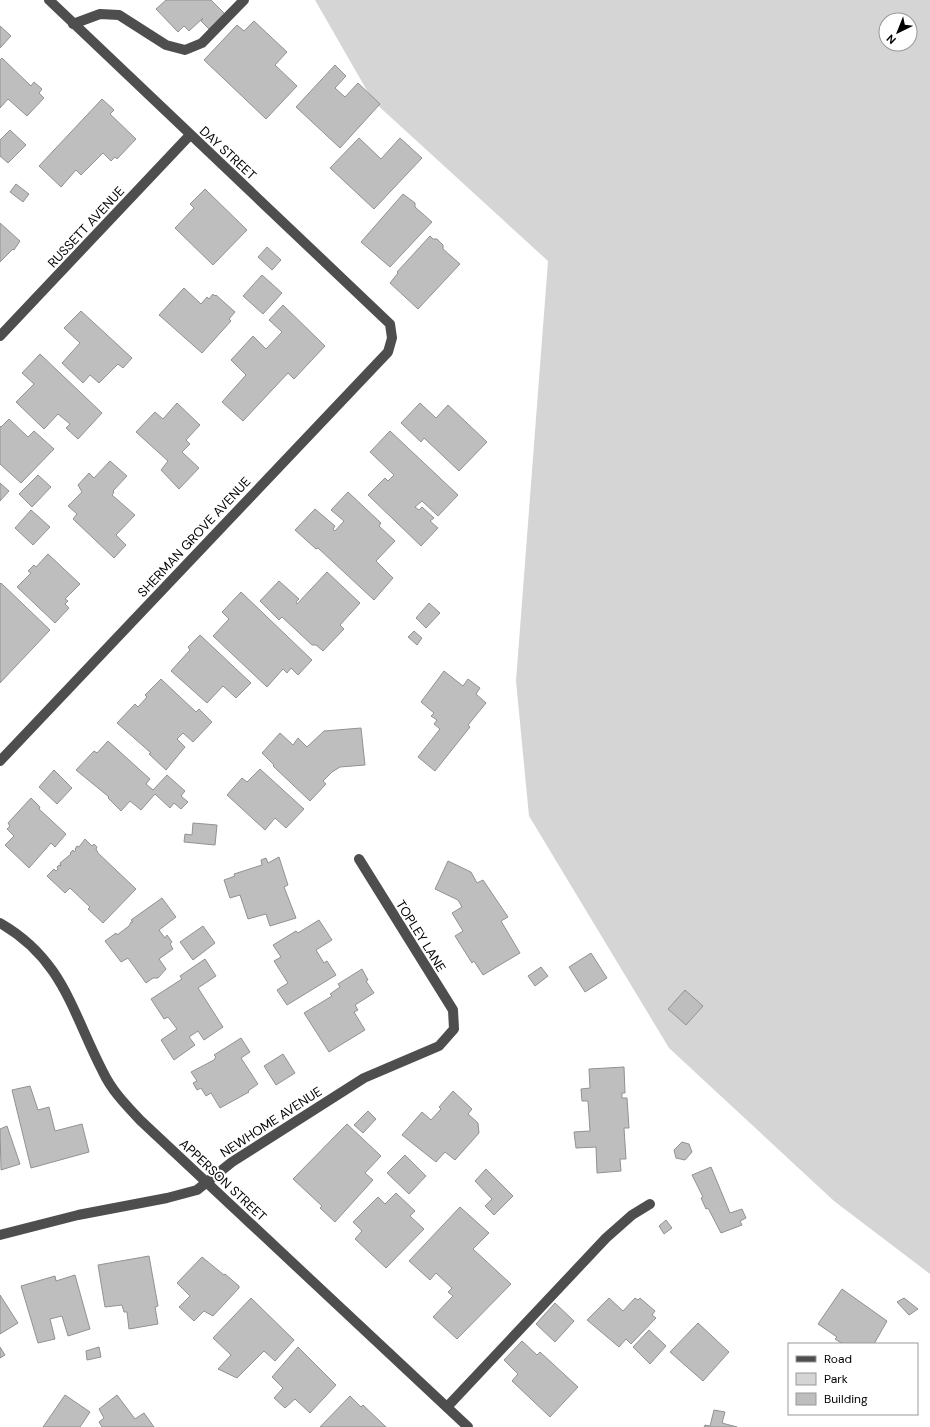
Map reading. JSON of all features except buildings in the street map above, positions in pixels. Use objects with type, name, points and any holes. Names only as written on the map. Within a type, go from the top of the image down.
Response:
[{"type":"street","name":"DAY STREET","points":[[48,0],[390,324]]},
{"type":"street","points":[[73,24],[100,14],[119,15],[166,45],[185,50],[202,43],[244,0]]},
{"type":"street","name":"RUSSETT AVENUE","points":[[0,336],[190,135]]},
{"type":"street","name":"SHERMAN GROVE AVENUE","points":[[0,761],[388,352],[392,338],[390,324]]},
{"type":"street","name":"TOPLEY LANE","points":[[359,859],[453,1010],[454,1029]]},
{"type":"street","name":"APPERSON STREET","points":[[0,923],[22,937],[35,949],[59,978],[103,1073],[114,1092],[140,1120],[206,1183],[468,1427]]},
{"type":"street","name":"NEWHOME AVENUE","points":[[0,1235],[78,1214],[197,1190],[232,1162],[364,1078],[439,1046],[454,1029]]},
{"type":"street","points":[[447,1407],[606,1238],[632,1215],[650,1204]]},
{"type":"green space","points":[[315,0],[930,0],[930,1274],[834,1201],[669,1048],[529,816],[516,681],[548,261],[373,101]]}]
